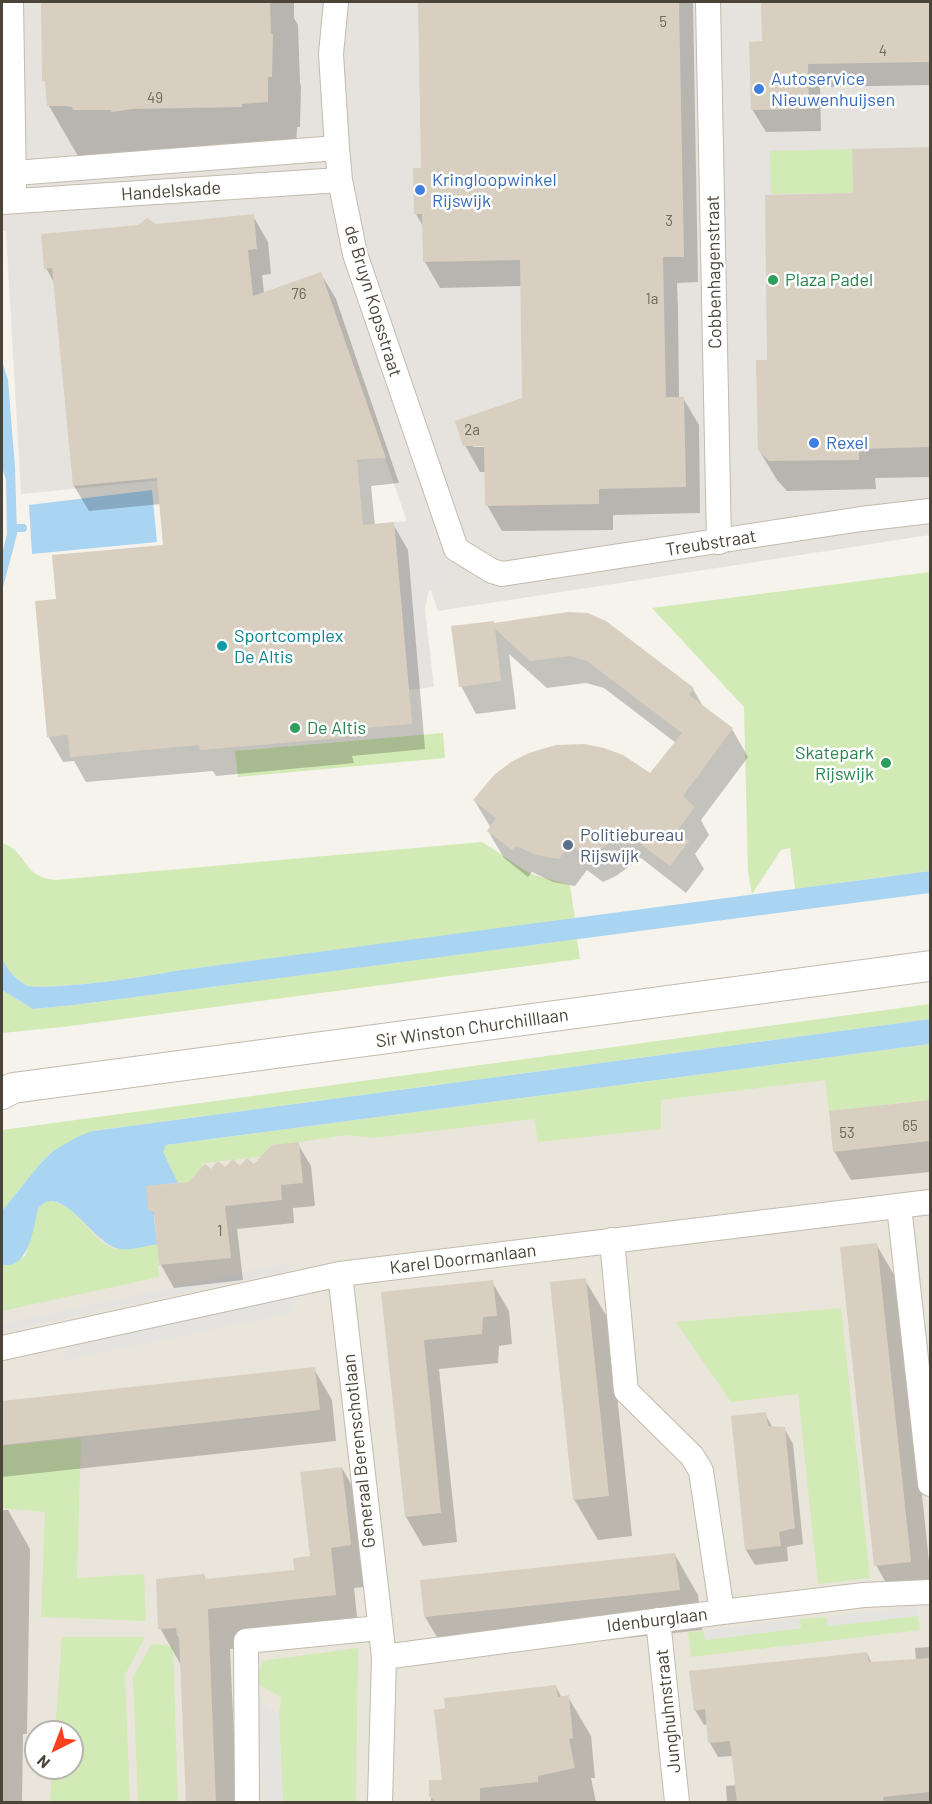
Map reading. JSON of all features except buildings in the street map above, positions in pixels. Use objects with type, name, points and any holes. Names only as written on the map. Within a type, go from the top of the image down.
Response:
[{"type":"street","points":[[8,201],[11,2]]},
{"type":"street","name":"de Bruyn Kopsstraat","points":[[336,2],[331,54],[337,148],[340,180],[355,254],[456,549],[492,572]]},
{"type":"street","name":"Cobbenhagenstraat","points":[[708,2],[719,542]]},
{"type":"street","name":"Handelskade","points":[[7,173],[337,148]]},
{"type":"street","name":"Handelskade","points":[[8,201],[340,180]]},
{"type":"street","name":"Treubstraat","points":[[492,572],[502,574],[861,519],[930,511]]},
{"type":"street","name":"Sir Winston Churchilllaan","points":[[5,1089],[930,966]]},
{"type":"street","name":"Karel Doormanlaan","points":[[2,1348],[340,1274],[930,1202]]},
{"type":"street","points":[[898,1206],[930,1484]]},
{"type":"street","points":[[612,1240],[626,1391],[692,1456],[701,1471],[722,1612]]},
{"type":"street","name":"Generaal Berenschotlaan","points":[[340,1274],[384,1657],[380,1803]]},
{"type":"street","name":"Idenburglaan","points":[[384,1657],[587,1628],[864,1595],[930,1592]]},
{"type":"street","name":"Junghuhnstraat","points":[[658,1620],[677,1803]]},
{"type":"street","points":[[247,1803],[246,1641],[379,1628]]},
{"type":"shaded area","points":[[2,2],[930,2],[930,535],[438,611],[385,458],[21,494],[6,231],[2,231]]},
{"type":"shaded area","points":[[420,520],[442,577],[428,593],[425,610],[434,687],[409,690],[394,522]]},
{"type":"shaded area","points":[[930,1046],[930,1802],[2,1802],[2,1297],[134,1150]]},
{"type":"shaded area","points":[[292,1262],[294,1269],[2,1332],[2,1324]]},
{"type":"shaded area","points":[[297,1294],[289,1314],[62,1361],[70,1343]]},
{"type":"shaded area","points":[[916,1606],[918,1616],[828,1626],[826,1617]]},
{"type":"shaded area","points":[[800,1619],[801,1628],[705,1640],[704,1631]]},
{"type":"shaded area","points":[[259,1700],[279,1715],[283,1802],[264,1802]]},
{"type":"green space","points":[[852,149],[853,193],[771,194],[770,151]]},
{"type":"green space","points":[[930,572],[930,871],[795,889],[790,848],[781,850],[752,894],[748,872],[744,707],[652,608]]},
{"type":"green space","points":[[443,733],[445,758],[238,777],[235,751]]},
{"type":"green space","points":[[482,842],[531,874],[570,885],[575,919],[74,985],[36,987],[26,985],[18,980],[2,958],[2,843],[17,852],[31,870],[45,878],[56,880]]},
{"type":"green space","points":[[577,939],[580,959],[2,1033],[2,990],[33,1009]]},
{"type":"green space","points":[[930,1004],[930,1019],[93,1131],[53,1151],[2,1211],[2,1130]]},
{"type":"green space","points":[[930,1044],[930,1100],[829,1111],[825,1080],[661,1100],[661,1129],[538,1142],[534,1119],[374,1138],[348,1135],[277,1145],[277,1155],[203,1163],[204,1182],[178,1183],[163,1152],[166,1145]]},
{"type":"green space","points":[[49,1201],[70,1209],[101,1241],[109,1246],[128,1249],[157,1244],[159,1277],[2,1311],[2,1265],[25,1256],[38,1209],[43,1203]]},
{"type":"green space","points":[[841,1308],[870,1578],[818,1584],[798,1394],[731,1402],[676,1322]]},
{"type":"green space","points":[[81,1438],[77,1578],[144,1574],[146,1621],[41,1617],[45,1512],[2,1508],[2,1446]]},
{"type":"green space","points":[[918,1616],[920,1630],[691,1657],[688,1632],[704,1631],[705,1640],[801,1628],[800,1619],[826,1617],[828,1626]]},
{"type":"green space","points":[[62,1637],[145,1637],[125,1675],[130,1802],[50,1802],[51,1780],[84,1780],[84,1720],[56,1720]]},
{"type":"green space","points":[[152,1644],[173,1646],[178,1802],[138,1802],[133,1677]]},
{"type":"green space","points":[[358,1648],[356,1802],[283,1802],[279,1715],[281,1697],[258,1684],[262,1661]]},
{"type":"water","points":[[2,361],[8,380],[15,468],[17,534],[2,591],[2,555],[7,534],[6,480],[2,467]]},
{"type":"water","points":[[152,490],[157,542],[32,554],[29,505]]},
{"type":"water","points":[[930,871],[930,893],[74,1005],[33,1009],[2,990],[2,958],[18,980],[26,985],[36,987],[74,985]]},
{"type":"water","points":[[930,1019],[930,1044],[166,1145],[163,1152],[178,1183],[148,1186],[157,1244],[131,1249],[116,1248],[97,1235],[66,1207],[56,1202],[47,1202],[38,1209],[32,1237],[24,1254],[11,1265],[2,1265],[2,1211],[53,1151],[93,1131]]},
{"type":"waterway","points":[[17,528],[23,528]]},
{"type":"place","name":"Autoservice Nieuwenhuijsen","points":[[759,89]]},
{"type":"place","name":"Kringloopwinkel Rijswijk","points":[[420,190]]},
{"type":"place","name":"Plaza Padel","points":[[773,280]]},
{"type":"place","name":"Rexel","points":[[814,443]]},
{"type":"place","name":"Sportcomplex De Altis","points":[[222,646]]},
{"type":"place","name":"De Altis","points":[[295,728]]},
{"type":"place","name":"Skatepark Rijswijk","points":[[886,763]]},
{"type":"place","name":"Politiebureau Rijswijk","points":[[568,845]]}]
